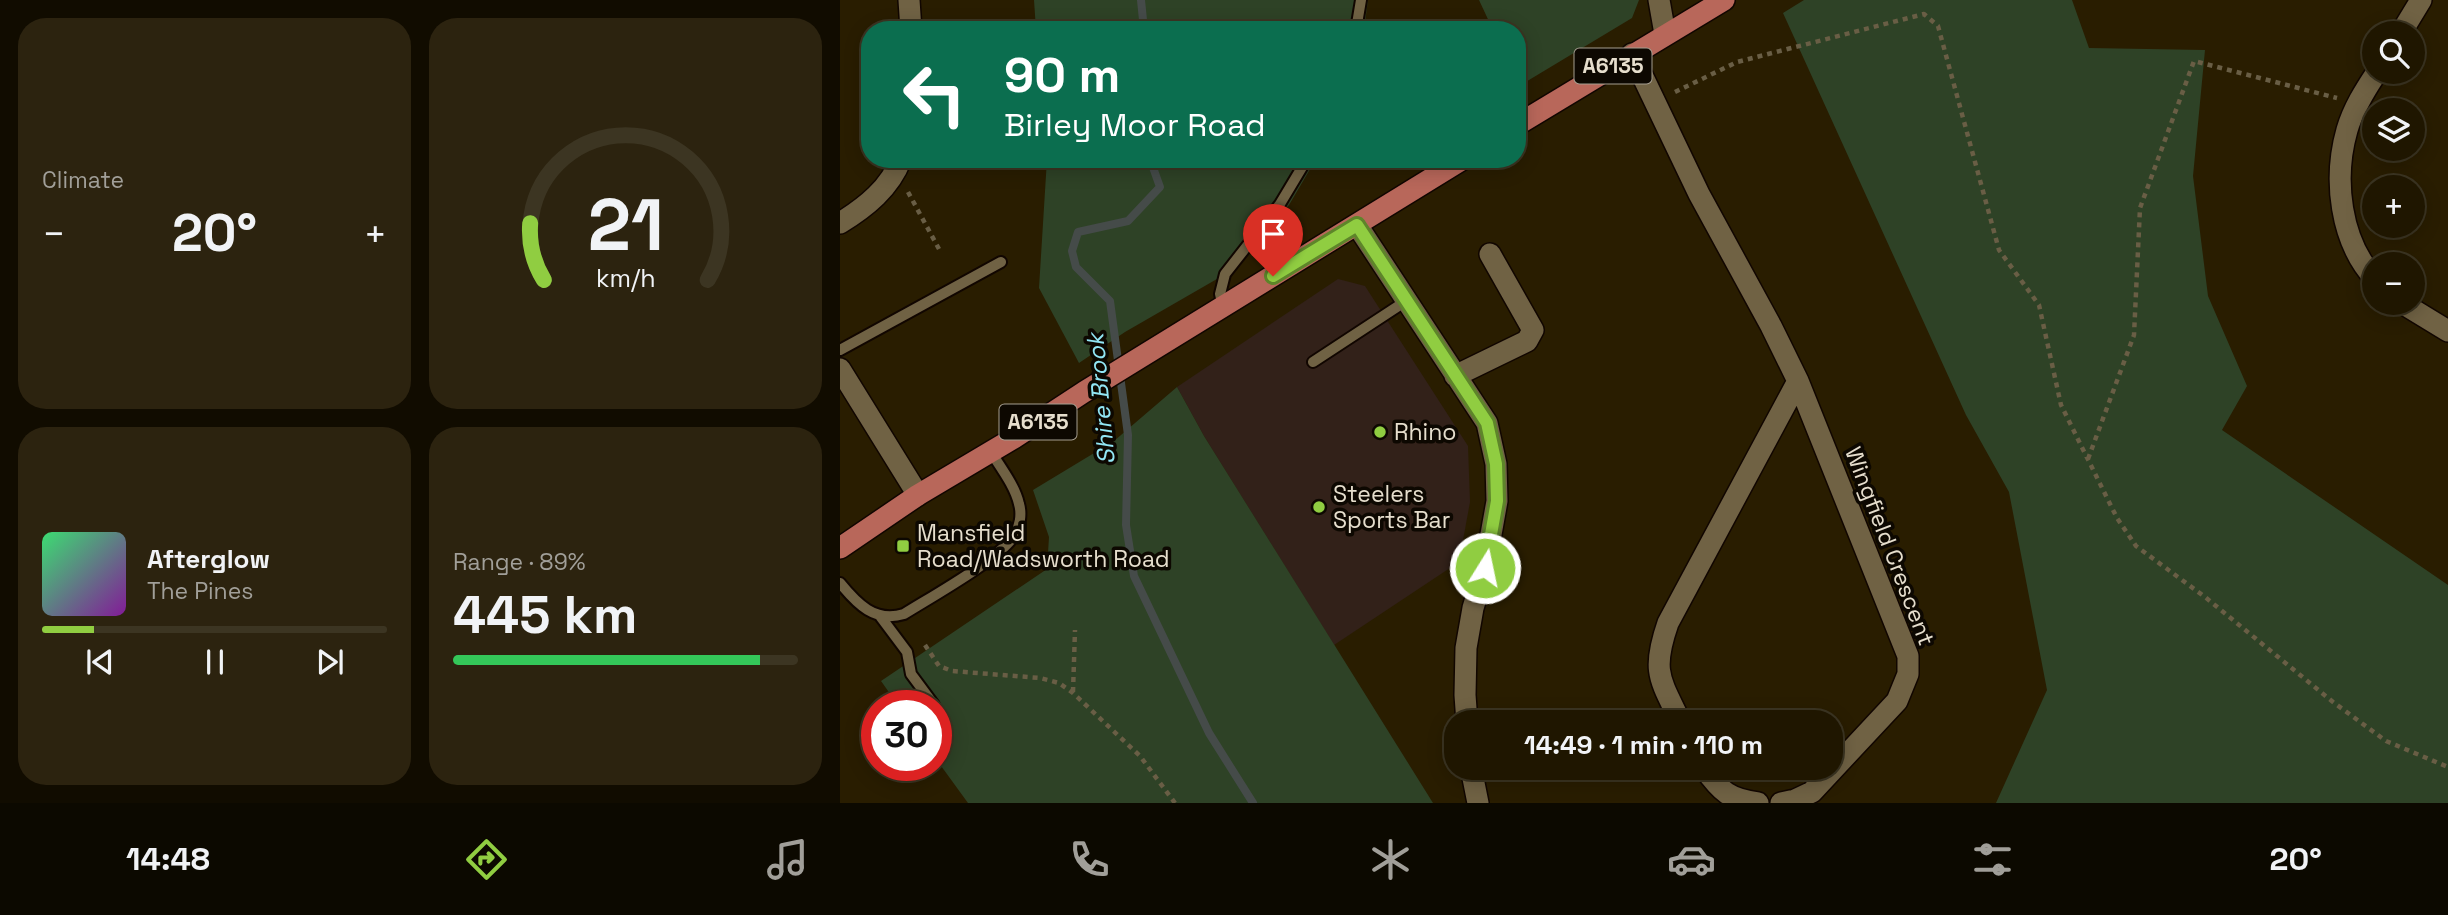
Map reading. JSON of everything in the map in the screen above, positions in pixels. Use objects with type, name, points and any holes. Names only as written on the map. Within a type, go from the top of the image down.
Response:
[{"type":"main road","name":"A6135","points":[[1526,119],[1724,0]]},
{"type":"main road","name":"A6135","points":[[840,548],[918,495],[1449,168]]},
{"type":"street","points":[[909,0],[910,21]]},
{"type":"street","points":[[1659,0],[1665,34]]},
{"type":"street","points":[[2408,21],[2421,0]]},
{"type":"street","name":"Wingfield Crescent","points":[[1632,54],[1699,194],[1772,326],[1798,381],[1908,656],[1908,674],[1897,701],[1812,792],[1781,803]]},
{"type":"street","points":[[2362,264],[2357,258],[2347,228],[2341,197],[2341,164],[2347,130],[2370,84]]},
{"type":"street","points":[[840,223],[879,193],[897,171],[901,170]]},
{"type":"street","points":[[1357,225],[1487,423],[1496,464],[1497,501],[1466,648],[1466,710]]},
{"type":"street","points":[[1455,376],[1527,341],[1533,330],[1490,254]]},
{"type":"street","points":[[2422,315],[2448,331]]},
{"type":"street","points":[[840,369],[918,495]]},
{"type":"street","points":[[1675,710],[1660,679],[1659,651],[1668,623],[1798,381]]},
{"type":"street","points":[[1473,780],[1478,803]]},
{"type":"street","points":[[1712,780],[1718,788],[1737,800],[1758,803]]},
{"type":"lane","points":[[1358,21],[1361,0]]},
{"type":"lane","points":[[1223,307],[1220,294],[1225,274],[1280,204],[1302,168]]},
{"type":"lane","points":[[840,349],[1001,262]]},
{"type":"lane","points":[[1313,362],[1406,300]]},
{"type":"lane","points":[[840,583],[865,609],[892,618],[904,614],[989,559],[1014,536],[1020,519],[1019,504],[1011,485],[991,452]]},
{"type":"lane","points":[[880,616],[907,652],[911,674],[923,690]]},
{"type":"path","points":[[1670,94],[1737,62],[1924,14],[1938,26],[1999,250],[2039,305],[2061,405],[2117,518],[2136,546],[2205,597],[2333,702],[2386,741],[2448,767]]},
{"type":"path","points":[[2088,459],[2134,335],[2140,208],[2194,61],[2358,104]]},
{"type":"path","points":[[901,170],[939,249]]},
{"type":"path","points":[[904,614],[939,666],[953,671],[1040,678],[1059,683],[1140,756],[1175,803]]},
{"type":"path","points":[[1073,693],[1075,630]]},
{"type":"shaded area","points":[[1338,279],[1365,286],[1468,446],[1470,502],[1459,562],[1334,645],[1204,436],[1177,387]]},
{"type":"green space","points":[[1034,0],[1368,0],[1365,21],[1035,21]]},
{"type":"green space","points":[[1479,0],[1639,0],[1632,18],[1526,82],[1526,21],[1489,21]]},
{"type":"green space","points":[[1804,0],[2072,0],[2089,48],[2205,50],[2193,176],[2208,296],[2247,386],[2222,430],[2448,585],[2448,803],[1996,803],[2047,690],[2009,492],[1966,415],[1783,13]]},
{"type":"green space","points":[[1046,168],[1311,168],[1289,205],[1236,268],[1125,332],[1079,363],[1039,288]]},
{"type":"green space","points":[[1177,387],[1204,436],[1433,803],[968,803],[952,781],[952,690],[887,690],[881,681],[1047,569],[1049,537],[1033,490],[1114,441]]},
{"type":"waterway","name":"Shire Brook","points":[[1141,0],[1143,21]]},
{"type":"waterway","name":"Shire Brook","points":[[1153,168],[1160,187],[1128,221],[1078,232],[1072,251],[1076,267],[1110,301],[1128,435],[1126,525],[1134,576],[1209,733],[1253,803]]},
{"type":"place","name":"Rhino","points":[[1380,432]]},
{"type":"place","name":"Steelers Sports Bar","points":[[1319,507]]},
{"type":"place","name":"Mansfield Road/Wadsworth Road","points":[[903,546]]},
{"type":"route","points":[[1273,276],[1357,225],[1487,423],[1496,464],[1497,501],[1485,568]]}]
